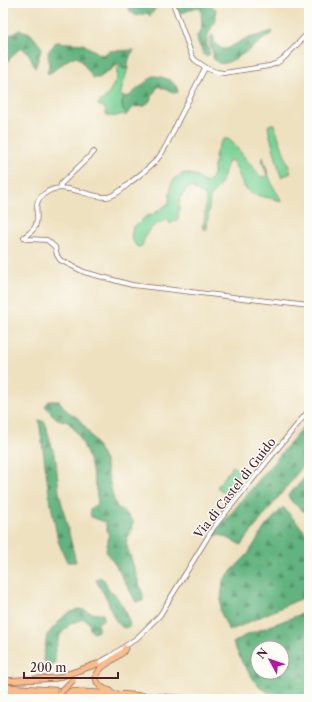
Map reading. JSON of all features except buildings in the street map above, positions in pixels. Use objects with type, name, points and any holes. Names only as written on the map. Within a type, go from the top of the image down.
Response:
[{"type":"highway","points":[[125,648],[123,652],[98,672],[96,679],[101,687],[109,690],[179,696],[183,698]]},
{"type":"highway","points":[[55,699],[73,680],[84,671],[97,664]]},
{"type":"highway","points":[[3,681],[57,678],[97,664]]},
{"type":"highway","points":[[3,686],[192,699]]},
{"type":"highway","points":[[3,691],[27,691],[131,699]]},
{"type":"street","points":[[173,3],[192,56],[205,68],[214,72],[224,73],[274,64],[284,58],[309,32]]},
{"type":"street","points":[[205,68],[162,152],[152,164],[116,194],[106,197],[60,188],[51,190],[40,198],[36,209],[35,226],[24,237],[28,239],[43,239],[48,241],[54,247],[60,260],[84,272],[132,285],[309,306]]},
{"type":"street","points":[[60,188],[61,184],[94,152]]},
{"type":"street","name":"Via di Castel di Guido","points":[[97,664],[125,648],[160,615],[214,527],[309,410]]},
{"type":"green space","points":[[124,3],[136,3],[140,9],[144,8],[146,3],[156,3],[156,7],[150,16],[147,13],[137,16],[131,12]]},
{"type":"green space","points":[[175,3],[212,3],[212,6],[216,9],[216,18],[208,35],[207,44],[210,54],[207,57],[204,55],[197,36],[202,29],[201,9],[197,7],[182,13],[178,11]]},
{"type":"green space","points":[[20,30],[30,33],[42,48],[35,68],[29,54],[22,48],[18,50],[3,66],[3,35],[6,37]]},
{"type":"green space","points":[[273,31],[271,34],[237,58],[223,63],[218,63],[213,58],[210,44],[210,38],[212,35],[214,37],[213,42],[222,49],[227,49],[243,40]]},
{"type":"green space","points":[[56,42],[83,44],[103,55],[109,51],[134,51],[129,59],[128,68],[124,69],[120,63],[99,78],[93,78],[77,57],[72,57],[50,73],[47,73],[49,66],[48,52]]},
{"type":"green space","points":[[121,64],[122,68],[128,68],[121,92],[121,96],[124,97],[122,104],[123,108],[127,114],[126,116],[123,114],[110,116],[106,114],[104,107],[98,104],[108,95],[117,78],[117,69]]},
{"type":"green space","points":[[153,76],[169,80],[175,85],[178,92],[176,93],[158,86],[145,106],[134,107],[127,114],[122,107],[124,97],[129,96]]},
{"type":"green space","points":[[274,124],[291,173],[281,177],[268,126]]},
{"type":"green space","points":[[224,139],[228,139],[232,142],[261,177],[266,177],[263,157],[274,188],[281,202],[254,195],[247,190],[231,160],[228,161],[222,182],[210,198],[207,229],[203,229],[202,225],[204,225],[206,197],[192,187],[187,188],[180,198],[178,219],[170,224],[168,219],[154,226],[148,231],[142,246],[136,246],[131,237],[133,227],[146,216],[152,215],[169,203],[171,185],[175,178],[184,173],[194,175],[204,182],[211,180],[217,149]]},
{"type":"green space","points":[[49,401],[59,401],[67,411],[79,419],[94,440],[105,461],[114,501],[117,507],[128,515],[133,521],[126,543],[143,595],[143,601],[136,602],[118,569],[106,551],[109,536],[105,522],[91,517],[90,509],[98,503],[95,482],[89,460],[81,440],[67,421],[56,418],[45,406]]},
{"type":"green space","points":[[39,420],[45,422],[56,461],[59,492],[76,562],[67,562],[58,541],[49,494]]},
{"type":"green space","points":[[309,420],[309,458],[241,545],[224,536],[213,535]]},
{"type":"green space","points":[[233,466],[241,472],[234,481],[241,486],[232,498],[217,487]]},
{"type":"green space","points":[[309,473],[309,515],[292,502],[288,496]]},
{"type":"green space","points":[[283,507],[309,536],[309,595],[229,631],[220,611],[223,580],[248,554],[265,527]]},
{"type":"green space","points":[[99,577],[104,580],[109,590],[115,594],[127,614],[130,626],[124,628],[115,619],[107,599],[96,580]]},
{"type":"green space","points":[[78,609],[96,614],[103,614],[104,619],[98,623],[98,631],[93,633],[90,629],[89,622],[83,619],[70,624],[60,635],[55,651],[55,662],[52,666],[47,665],[43,659],[47,635],[65,615]]},
{"type":"green space","points":[[309,611],[309,694],[294,695],[268,692],[259,687],[254,680],[290,680],[290,640],[250,640],[250,674],[243,664],[233,643],[244,636]]},
{"type":"green space","points":[[23,694],[78,698],[85,698],[24,699]]}]
